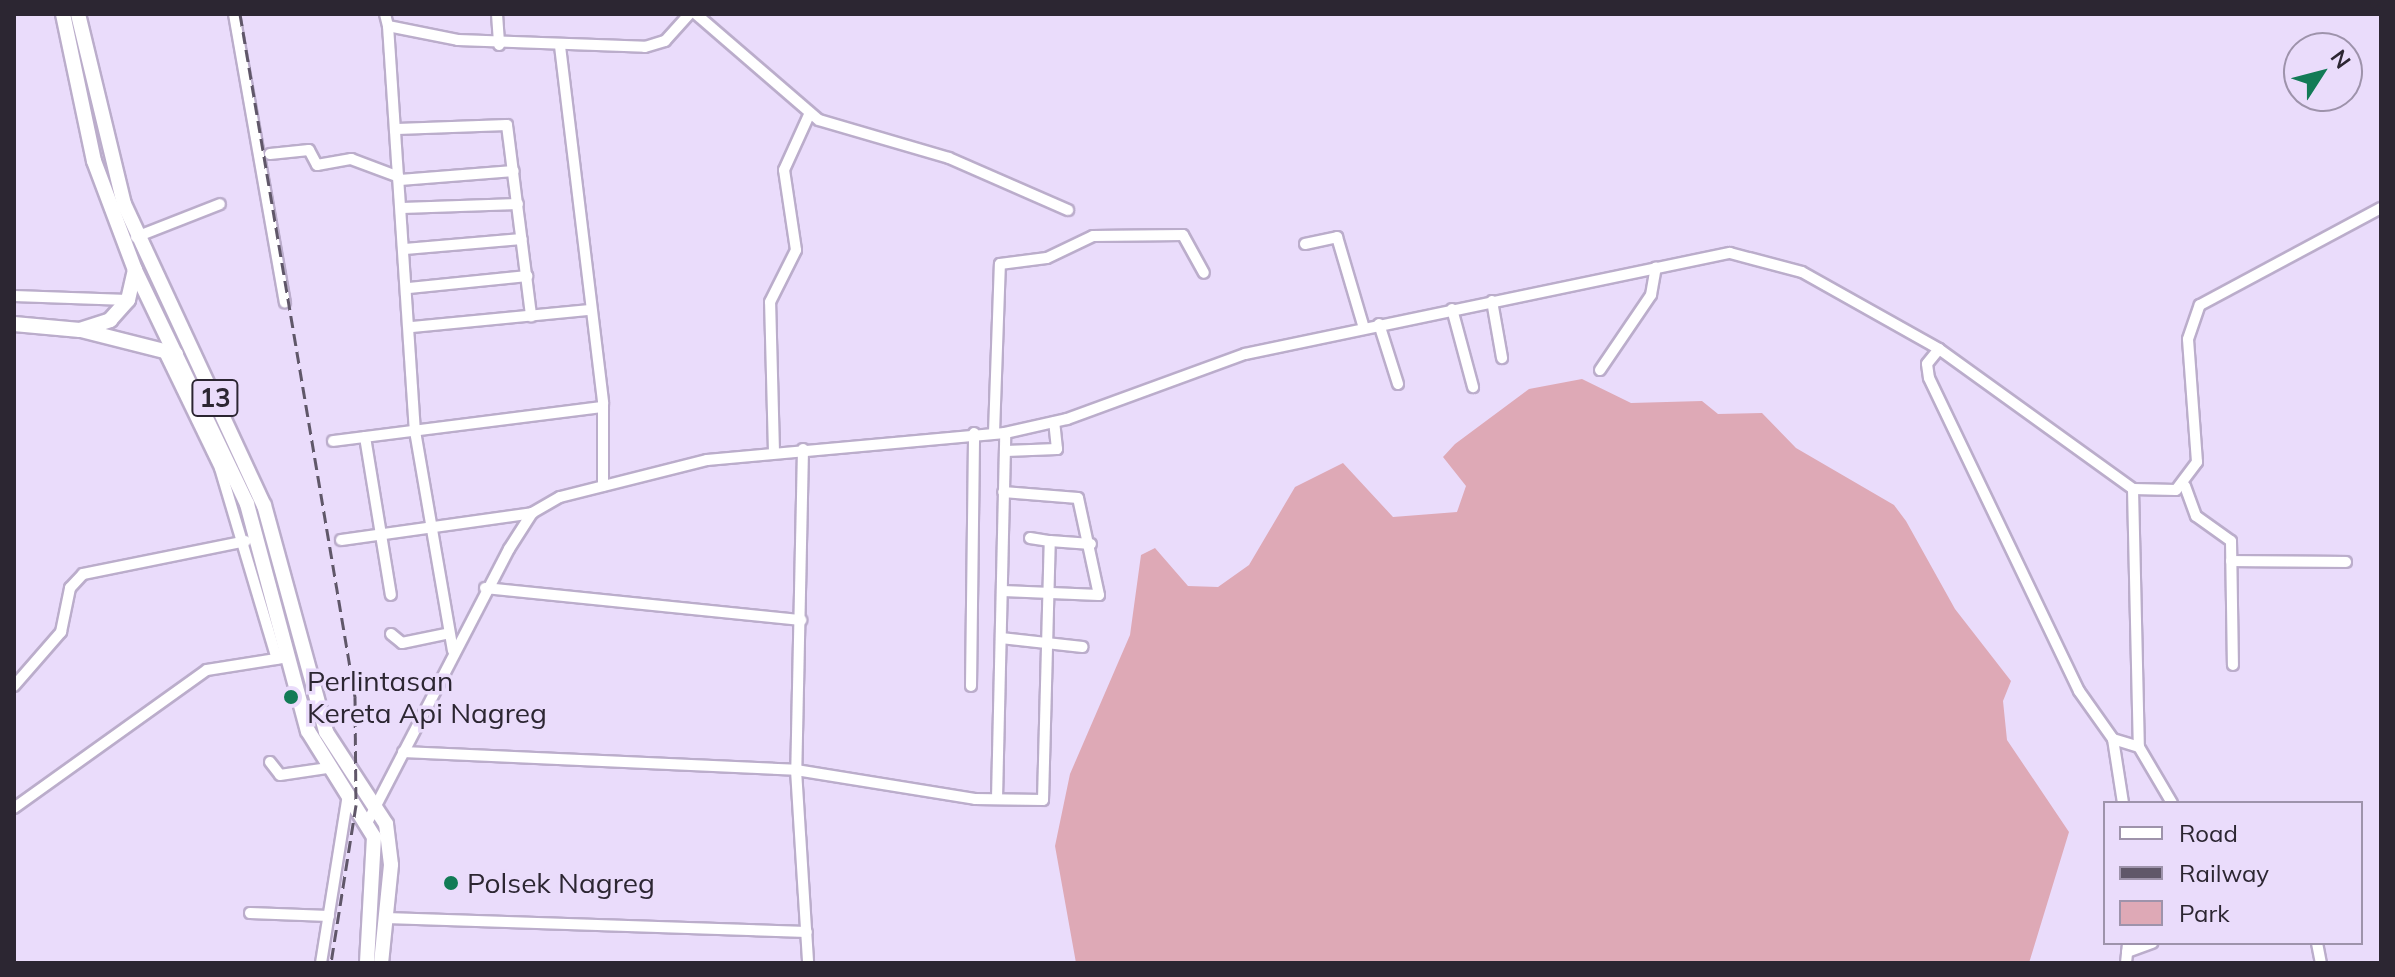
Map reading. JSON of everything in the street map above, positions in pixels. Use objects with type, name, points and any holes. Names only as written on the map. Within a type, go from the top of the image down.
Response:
[{"type":"highway","name":"13","points":[[63,14],[86,135],[135,270],[170,353],[247,504],[283,657],[303,716],[328,768],[368,821],[376,853],[367,963]]},
{"type":"highway","name":"13","points":[[78,14],[99,125],[136,237],[264,505],[326,732],[379,810],[391,856],[381,963]]},
{"type":"highway","points":[[80,330],[110,320],[128,300],[135,270]]},
{"type":"highway","points":[[14,324],[80,330],[170,353]]},
{"type":"street","points":[[234,14],[265,155],[285,303]]},
{"type":"street","points":[[385,14],[412,327],[415,431],[446,634],[453,651]]},
{"type":"street","points":[[497,14],[499,45]]},
{"type":"street","points":[[388,26],[499,45],[656,45],[689,14]]},
{"type":"street","points":[[696,14],[809,115],[949,158],[1068,210]]},
{"type":"street","points":[[560,46],[603,407],[603,486]]},
{"type":"street","points":[[774,452],[770,302],[796,250],[784,170],[809,115]]},
{"type":"street","points":[[397,129],[506,123],[531,316]]},
{"type":"street","points":[[265,155],[309,150],[317,165],[351,159],[399,178],[514,171]]},
{"type":"street","points":[[136,237],[220,204]]},
{"type":"street","points":[[402,208],[518,204]]},
{"type":"street","points":[[2233,665],[2229,537],[2196,516],[2185,486],[2197,462],[2188,339],[2200,305],[2381,208]]},
{"type":"street","points":[[997,799],[1006,451],[999,433],[1000,264],[1047,258],[1093,236],[1183,235],[1204,273]]},
{"type":"street","points":[[1305,244],[1337,237],[1364,328]]},
{"type":"street","points":[[405,249],[522,239]]},
{"type":"street","points":[[341,540],[532,513],[603,486],[774,452],[999,433],[1054,422],[1245,354],[1730,253],[1802,272],[1939,349],[2133,489],[2185,486]]},
{"type":"street","points":[[1600,370],[1651,295],[1656,267]]},
{"type":"street","points":[[409,288],[527,276]]},
{"type":"street","points":[[14,296],[128,300]]},
{"type":"street","points":[[1492,301],[1502,358]]},
{"type":"street","points":[[1452,309],[1473,387]]},
{"type":"street","points":[[412,327],[590,310]]},
{"type":"street","points":[[1379,324],[1398,384]]},
{"type":"street","points":[[1939,349],[1927,371],[1936,395],[2079,691],[2113,739],[2123,801]]},
{"type":"street","points":[[14,808],[207,670],[283,657],[246,541],[170,353]]},
{"type":"street","points":[[333,441],[603,407]]},
{"type":"street","points":[[1006,451],[1057,449],[1054,422]]},
{"type":"street","points":[[971,686],[974,433]]},
{"type":"street","points":[[365,437],[391,595]]},
{"type":"street","points":[[803,449],[796,770],[808,963]]},
{"type":"street","points":[[2133,489],[2139,747],[2171,801]]},
{"type":"street","points":[[1003,492],[1078,498],[1091,544],[1099,595],[1051,596],[1003,591]]},
{"type":"street","points":[[368,821],[379,810],[403,752],[485,588],[532,513]]},
{"type":"street","points":[[1030,538],[1091,544]]},
{"type":"street","points":[[14,686],[61,632],[70,588],[83,574],[246,541]]},
{"type":"street","points":[[403,752],[796,770],[1037,802],[1046,794],[1050,541]]},
{"type":"street","points":[[2231,561],[2346,562]]},
{"type":"street","points":[[485,588],[801,620]]},
{"type":"street","points":[[391,634],[402,643],[446,634]]},
{"type":"street","points":[[1001,638],[1083,647]]},
{"type":"street","points":[[2113,739],[2139,747]]},
{"type":"street","points":[[270,762],[280,775],[328,768]]},
{"type":"street","points":[[321,963],[348,794]]},
{"type":"street","points":[[250,913],[329,916]]},
{"type":"street","points":[[386,918],[807,932]]},
{"type":"street","points":[[2127,953],[2147,945]]},
{"type":"green space","points":[[1582,379],[1631,403],[1702,401],[1718,414],[1762,413],[1796,448],[1894,505],[1955,609],[2011,681],[2003,701],[2007,740],[2069,832],[2029,963],[1076,963],[1055,846],[1070,774],[1130,635],[1141,555],[1155,548],[1188,586],[1218,587],[1249,565],[1295,487],[1343,463],[1393,517],[1457,512],[1466,486],[1443,457],[1455,444],[1529,389]]},
{"type":"railway","points":[[240,14],[355,697],[356,805],[331,963]]},
{"type":"place","name":"Perlintasan Kereta Api Nagreg","points":[[291,697]]},
{"type":"place","name":"Polsek Nagreg","points":[[451,883]]}]
